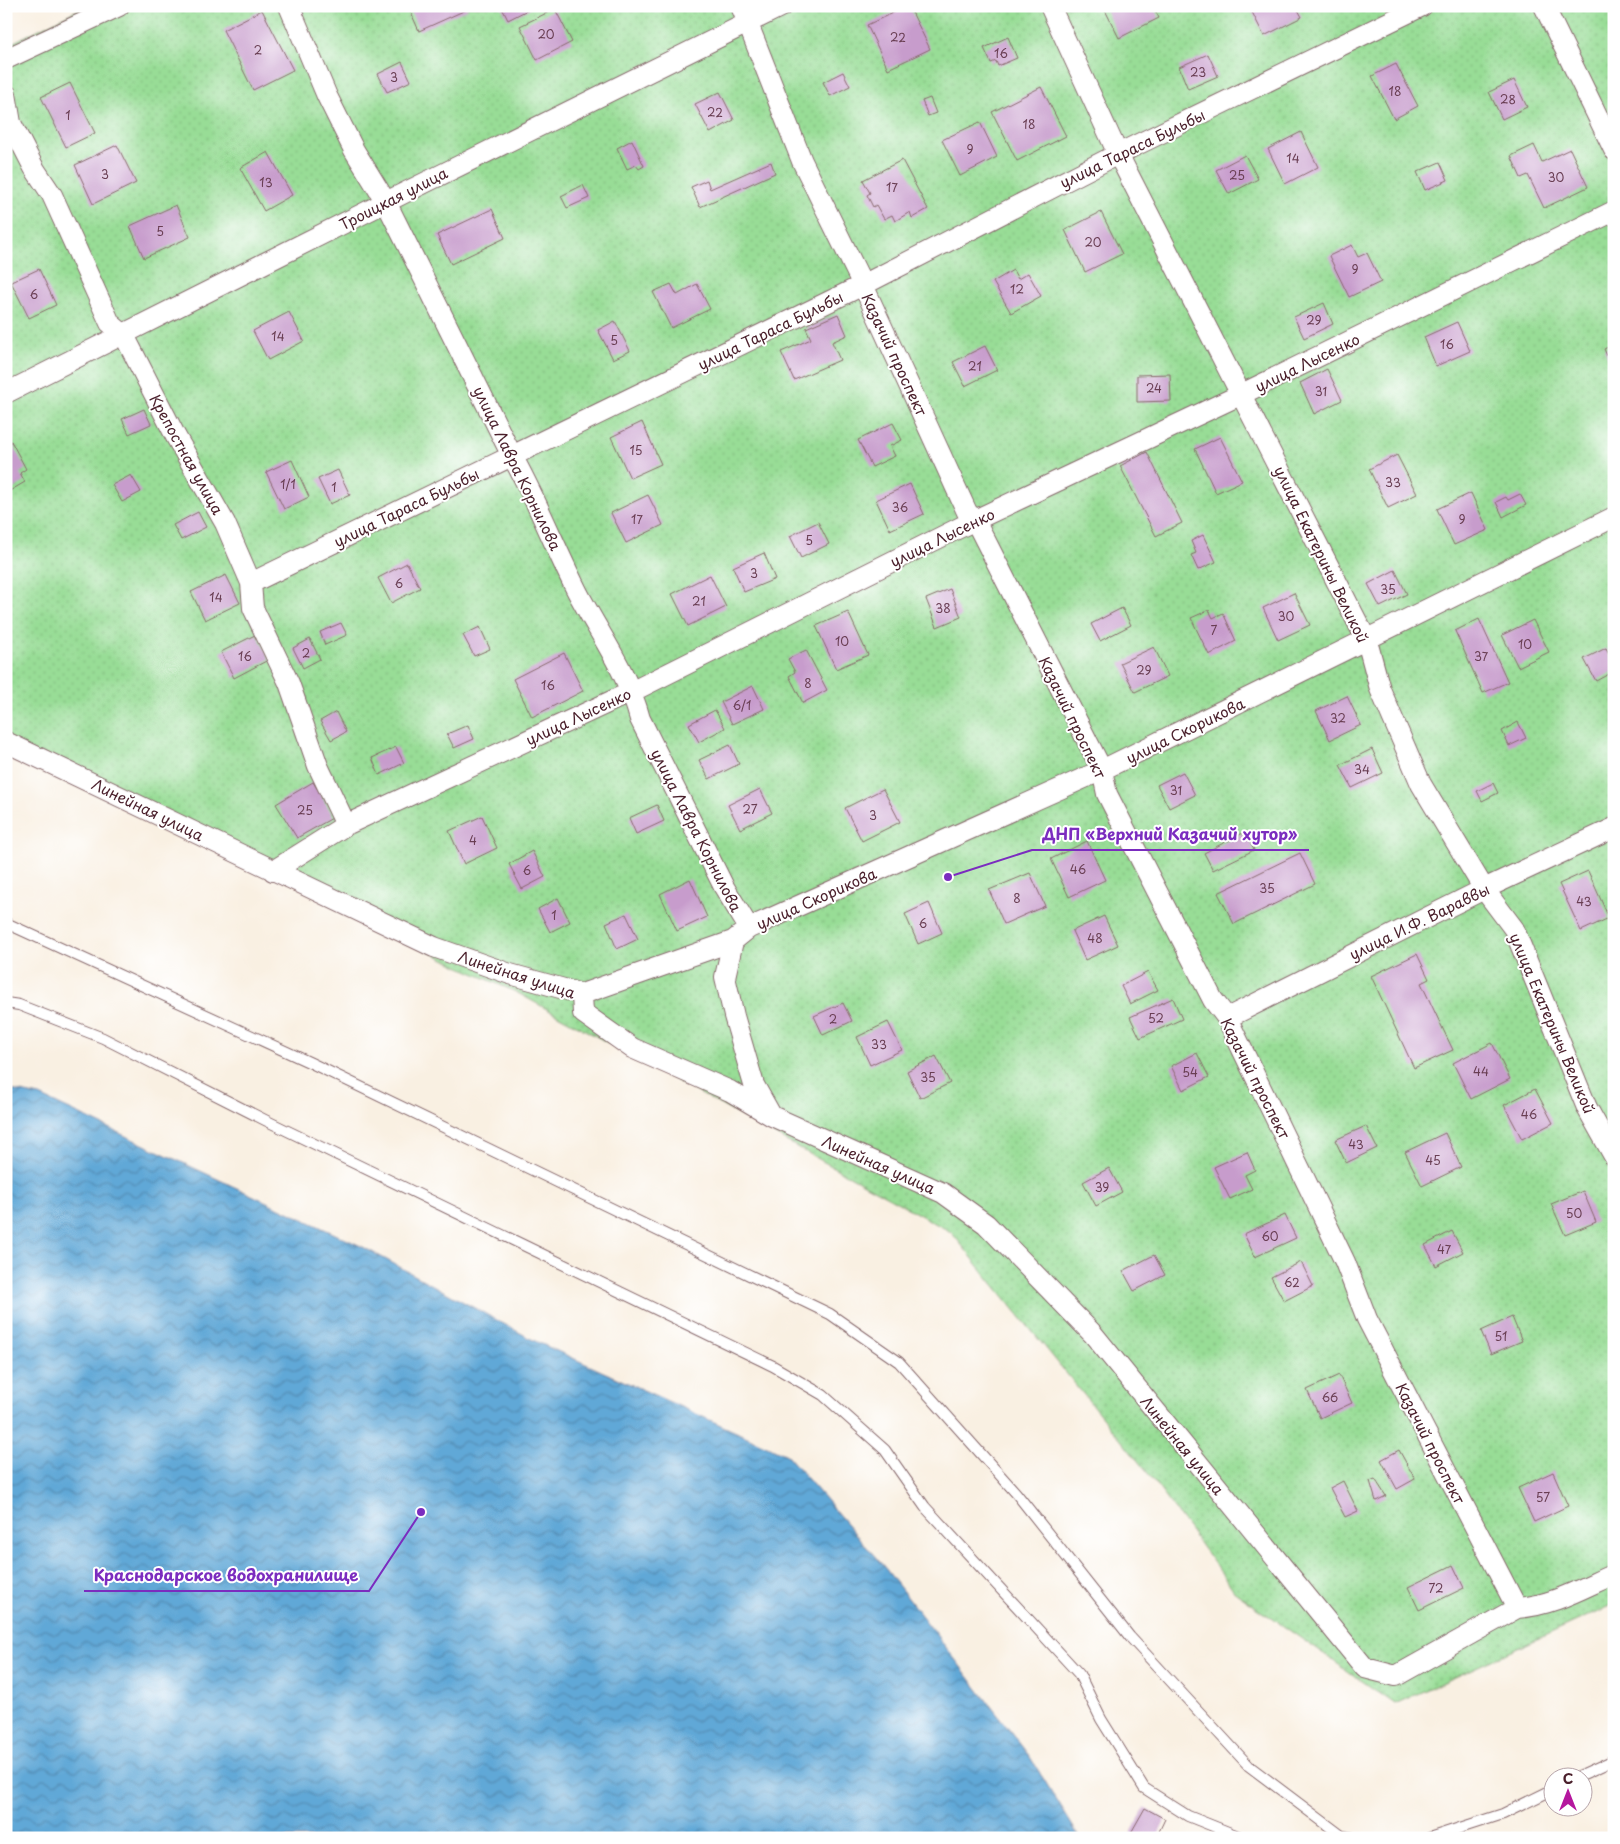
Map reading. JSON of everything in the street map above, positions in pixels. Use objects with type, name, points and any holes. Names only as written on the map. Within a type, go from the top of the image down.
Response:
[{"type":"street","points":[[6,59],[119,6]]},
{"type":"street","name":"улица Лавра Корнилова","points":[[289,6],[327,96],[354,150],[386,202],[512,456],[529,486],[578,592],[633,691],[640,718],[724,887],[749,928]]},
{"type":"street","name":"Троицкая улица","points":[[6,393],[386,202],[745,14],[782,6]]},
{"type":"street","name":"улица Екатерины Великой","points":[[1050,6],[1118,154],[1242,394],[1366,641],[1380,688],[1421,784],[1484,889],[1514,929],[1587,1108],[1608,1129],[1614,1156]]},
{"type":"street","name":"улица Тараса Бульбы","points":[[251,583],[863,284],[1118,154],[1422,6]]},
{"type":"street","points":[[1544,6],[1614,150]]},
{"type":"street","name":"Казачий проспект","points":[[745,14],[802,161],[863,284],[967,512],[975,520],[1102,770],[1107,794],[1213,1000],[1227,1018],[1345,1262],[1367,1319],[1517,1608]]},
{"type":"street","name":"Крепостная улица","points":[[6,94],[11,123],[34,168],[52,195],[110,323],[124,335],[176,437],[225,523],[251,583],[253,608],[289,683],[318,766],[346,825]]},
{"type":"street","name":"улица Лысенко","points":[[273,870],[346,825],[633,691],[975,520],[1242,394],[1614,211]]},
{"type":"street","name":"улица Скорикова","points":[[582,994],[733,941],[749,928],[1102,770],[1614,517]]},
{"type":"street","name":"Линейная улица","points":[[6,742],[106,788],[434,946],[510,974],[582,994],[583,1013],[632,1048],[730,1091],[772,1116],[943,1193],[986,1224],[1093,1334],[1365,1668],[1396,1676],[1517,1608],[1534,1607],[1552,1602],[1614,1574]]},
{"type":"street","name":"улица И.Ф. Вараввы","points":[[1227,1018],[1484,889],[1614,828]]},
{"type":"street","points":[[733,941],[725,976],[734,1016],[754,1085],[772,1116]]},
{"type":"lane","points":[[6,922],[311,1063],[830,1314],[899,1362],[1016,1493],[1130,1637],[1250,1766],[1342,1836],[1354,1838]]},
{"type":"lane","points":[[6,1003],[19,1005],[103,1038],[265,1120],[773,1366],[822,1395],[886,1450],[925,1507],[1079,1674],[1101,1719],[1144,1788],[1188,1816],[1243,1838]]},
{"type":"lane","points":[[1592,1770],[1614,1760]]},
{"type":"lane","points":[[1429,1838],[1503,1814],[1542,1795]]},
{"type":"green space","points":[[85,6],[1614,6],[1614,1604],[1395,1704],[1236,1593],[1147,1472],[951,1232],[516,992],[460,967],[106,788],[6,754],[6,46]]},
{"type":"water","points":[[6,1089],[40,1096],[363,1247],[535,1341],[787,1455],[885,1568],[1030,1757],[1080,1838],[6,1838]]},
{"type":"building","points":[[408,6],[466,6],[468,9],[419,31]]},
{"type":"building","points":[[501,6],[535,6],[508,20]]},
{"type":"building","points":[[909,6],[930,49],[888,69],[867,25]]},
{"type":"building","points":[[1103,6],[1153,6],[1159,18],[1119,38]]},
{"type":"building","points":[[1258,6],[1296,6],[1302,17],[1264,36],[1251,10]]},
{"type":"building","points":[[555,9],[572,42],[537,60],[520,26]]},
{"type":"building","points":[[262,10],[293,70],[253,90],[223,30]]},
{"type":"building","points":[[1008,37],[1017,58],[998,66],[996,61],[991,63],[984,48]]},
{"type":"building","points":[[1208,54],[1218,76],[1188,89],[1179,67]]},
{"type":"building","points":[[402,62],[411,81],[387,92],[378,74]]},
{"type":"building","points":[[1396,64],[1418,106],[1394,119],[1372,76]]},
{"type":"building","points":[[843,72],[850,86],[830,96],[823,82]]},
{"type":"building","points":[[1514,80],[1527,107],[1502,119],[1489,92]]},
{"type":"building","points":[[70,83],[95,133],[66,147],[41,97]]},
{"type":"building","points":[[1041,87],[1066,136],[1017,161],[992,112]]},
{"type":"building","points":[[720,92],[734,120],[710,133],[695,104]]},
{"type":"building","points":[[930,98],[936,113],[928,116],[922,101]]},
{"type":"building","points":[[980,122],[997,157],[960,176],[942,140]]},
{"type":"building","points":[[1301,132],[1318,167],[1285,184],[1268,149]]},
{"type":"building","points":[[632,140],[644,166],[639,169],[636,165],[627,169],[617,148]]},
{"type":"building","points":[[117,145],[136,183],[93,204],[75,165]]},
{"type":"building","points":[[1534,145],[1542,162],[1570,149],[1588,187],[1544,208],[1528,175],[1521,178],[1511,156]]},
{"type":"building","points":[[268,152],[292,195],[264,211],[240,168]]},
{"type":"building","points":[[1245,155],[1258,179],[1229,194],[1216,170]]},
{"type":"building","points":[[902,160],[928,209],[912,218],[910,212],[895,221],[892,215],[884,219],[876,205],[873,207],[867,195],[870,193],[863,180]]},
{"type":"building","points":[[771,162],[775,173],[700,207],[691,187],[707,180],[710,189]]},
{"type":"building","points":[[1440,162],[1448,180],[1425,190],[1417,172]]},
{"type":"building","points":[[583,185],[589,198],[567,208],[561,196]]},
{"type":"building","points":[[176,205],[190,237],[144,258],[130,226]]},
{"type":"building","points":[[492,209],[505,238],[451,264],[437,235]]},
{"type":"building","points":[[1101,212],[1122,254],[1085,272],[1065,230]]},
{"type":"building","points":[[1352,245],[1358,257],[1367,253],[1381,282],[1349,297],[1329,256]]},
{"type":"building","points":[[39,269],[56,305],[29,318],[11,282]]},
{"type":"building","points":[[1013,270],[1018,279],[1028,273],[1041,296],[1011,313],[993,282]]},
{"type":"building","points":[[671,284],[677,295],[697,284],[710,309],[671,328],[653,292]]},
{"type":"building","points":[[1324,303],[1333,324],[1304,338],[1294,317]]},
{"type":"building","points":[[289,312],[304,341],[268,360],[253,331]]},
{"type":"building","points":[[838,314],[847,335],[832,342],[840,360],[794,380],[781,352],[811,339],[806,328]]},
{"type":"building","points":[[615,321],[630,351],[613,359],[598,330]]},
{"type":"building","points":[[1457,322],[1470,351],[1436,366],[1424,337]]},
{"type":"building","points":[[1614,344],[1614,371],[1604,349]]},
{"type":"building","points":[[985,346],[997,370],[965,386],[953,362]]},
{"type":"building","points":[[1327,369],[1342,400],[1314,414],[1300,383]]},
{"type":"building","points":[[1170,374],[1171,401],[1137,402],[1137,375]]},
{"type":"building","points":[[144,409],[151,424],[129,434],[122,419]]},
{"type":"building","points":[[642,422],[661,464],[630,478],[611,437]]},
{"type":"building","points":[[893,423],[902,440],[890,446],[895,456],[872,467],[858,440]]},
{"type":"building","points":[[1220,437],[1242,481],[1216,493],[1195,449]]},
{"type":"building","points":[[11,441],[26,469],[20,473],[25,482],[6,493],[6,443]]},
{"type":"building","points":[[1147,452],[1182,523],[1156,536],[1120,466]]},
{"type":"building","points":[[1397,455],[1417,494],[1388,508],[1369,469]]},
{"type":"building","points":[[292,460],[309,497],[284,509],[266,472]]},
{"type":"building","points":[[338,470],[350,495],[330,504],[318,479]]},
{"type":"building","points":[[131,475],[141,492],[122,502],[112,485]]},
{"type":"building","points":[[910,484],[924,514],[890,530],[876,500]]},
{"type":"building","points":[[1471,493],[1488,530],[1454,545],[1437,509]]},
{"type":"building","points":[[1520,494],[1526,505],[1503,517],[1496,502],[1506,497],[1508,500]]},
{"type":"building","points":[[648,495],[663,525],[626,543],[611,513]]},
{"type":"building","points":[[198,512],[206,527],[181,540],[173,525]]},
{"type":"building","points":[[818,522],[829,544],[801,558],[790,536]]},
{"type":"building","points":[[1203,535],[1216,562],[1198,570],[1191,555],[1196,553],[1191,541]]},
{"type":"building","points":[[764,553],[775,579],[744,592],[733,567]]},
{"type":"building","points":[[407,563],[420,588],[391,603],[378,578]]},
{"type":"building","points":[[1395,570],[1407,594],[1380,607],[1368,584]]},
{"type":"building","points":[[226,575],[240,603],[205,620],[191,592]]},
{"type":"building","points":[[710,575],[726,607],[688,626],[672,594]]},
{"type":"building","points":[[950,589],[961,617],[937,627],[926,599]]},
{"type":"building","points":[[1294,593],[1310,625],[1278,640],[1263,608]]},
{"type":"building","points":[[1122,608],[1131,625],[1100,641],[1091,624]]},
{"type":"building","points":[[1209,610],[1213,618],[1223,613],[1236,641],[1209,655],[1191,618]]},
{"type":"building","points":[[848,612],[868,655],[836,669],[816,626]]},
{"type":"building","points":[[1479,619],[1508,682],[1483,693],[1455,631]]},
{"type":"building","points":[[1533,620],[1549,652],[1518,667],[1502,635]]},
{"type":"building","points":[[341,623],[347,635],[325,645],[320,632]]},
{"type":"building","points":[[480,627],[490,649],[474,656],[463,635]]},
{"type":"building","points":[[257,634],[270,659],[234,678],[221,652]]},
{"type":"building","points":[[310,639],[320,659],[303,668],[293,648]]},
{"type":"building","points":[[1154,647],[1168,676],[1135,692],[1120,663]]},
{"type":"building","points":[[1606,648],[1614,662],[1614,671],[1596,681],[1584,659]]},
{"type":"building","points":[[806,650],[827,690],[803,703],[789,676],[795,672],[788,659]]},
{"type":"building","points":[[564,653],[583,691],[532,717],[513,679]]},
{"type":"building","points":[[753,686],[764,709],[732,724],[721,702]]},
{"type":"building","points":[[1347,696],[1361,725],[1330,740],[1316,711]]},
{"type":"building","points":[[715,710],[725,728],[699,742],[689,724]]},
{"type":"building","points":[[336,712],[346,732],[331,740],[320,721]]},
{"type":"building","points":[[1518,722],[1526,738],[1509,746],[1502,731]]},
{"type":"building","points":[[468,725],[474,739],[454,748],[447,734]]},
{"type":"building","points":[[730,745],[739,764],[709,779],[699,760]]},
{"type":"building","points":[[396,747],[404,763],[379,775],[372,758]]},
{"type":"building","points":[[1372,749],[1383,773],[1352,788],[1340,765]]},
{"type":"building","points":[[1183,772],[1195,795],[1169,808],[1157,785]]},
{"type":"building","points":[[313,782],[334,817],[297,838],[276,804]]},
{"type":"building","points":[[1493,783],[1498,793],[1482,801],[1477,791]]},
{"type":"building","points":[[760,789],[772,813],[740,829],[728,805]]},
{"type":"building","points":[[883,789],[900,822],[862,841],[845,808]]},
{"type":"building","points":[[657,805],[664,821],[636,834],[629,818]]},
{"type":"building","points":[[482,816],[497,848],[464,864],[449,831]]},
{"type":"building","points":[[1245,832],[1254,850],[1213,870],[1204,853]]},
{"type":"building","points":[[1087,841],[1105,880],[1069,897],[1051,859]]},
{"type":"building","points":[[532,851],[545,877],[522,889],[509,864]]},
{"type":"building","points":[[1300,853],[1315,884],[1234,924],[1218,893]]},
{"type":"building","points":[[1588,871],[1609,918],[1581,931],[1559,884]]},
{"type":"building","points":[[1030,873],[1045,906],[1004,924],[989,890]]},
{"type":"building","points":[[690,879],[707,917],[677,931],[660,894]]},
{"type":"building","points":[[558,898],[570,922],[550,932],[538,909]]},
{"type":"building","points":[[929,903],[942,933],[918,944],[905,914]]},
{"type":"building","points":[[626,914],[638,939],[617,949],[606,923]]},
{"type":"building","points":[[1104,916],[1118,945],[1085,960],[1072,931]]},
{"type":"building","points":[[1417,954],[1429,979],[1421,983],[1453,1050],[1414,1068],[1371,976]]},
{"type":"building","points":[[1148,972],[1158,990],[1130,1004],[1121,986]]},
{"type":"building","points":[[1173,998],[1182,1019],[1140,1038],[1130,1017]]},
{"type":"building","points":[[843,1003],[852,1021],[823,1035],[814,1016]]},
{"type":"building","points":[[888,1022],[902,1050],[870,1065],[857,1037]]},
{"type":"building","points":[[1492,1043],[1510,1079],[1471,1099],[1453,1063]]},
{"type":"building","points":[[1197,1053],[1209,1077],[1183,1090],[1171,1066]]},
{"type":"building","points":[[936,1056],[950,1083],[920,1098],[907,1071]]},
{"type":"building","points":[[1535,1089],[1553,1123],[1522,1139],[1504,1105]]},
{"type":"building","points":[[1366,1126],[1377,1148],[1346,1163],[1335,1140]]},
{"type":"building","points":[[1445,1133],[1461,1167],[1422,1186],[1405,1152]]},
{"type":"building","points":[[1247,1152],[1255,1170],[1245,1175],[1252,1189],[1230,1199],[1214,1167]]},
{"type":"building","points":[[1109,1168],[1122,1192],[1096,1206],[1083,1182]]},
{"type":"building","points":[[1583,1191],[1596,1222],[1565,1235],[1551,1204]]},
{"type":"building","points":[[1285,1215],[1296,1238],[1255,1257],[1244,1234]]},
{"type":"building","points":[[1452,1231],[1463,1252],[1436,1266],[1425,1245]]},
{"type":"building","points":[[1154,1255],[1165,1275],[1134,1291],[1123,1271]]},
{"type":"building","points":[[1301,1262],[1313,1286],[1284,1301],[1271,1277]]},
{"type":"building","points":[[1512,1317],[1522,1341],[1491,1354],[1481,1331]]},
{"type":"building","points":[[1339,1375],[1352,1403],[1320,1418],[1307,1390]]},
{"type":"building","points":[[1399,1450],[1415,1479],[1397,1489],[1381,1460]]},
{"type":"building","points":[[1553,1472],[1568,1506],[1534,1522],[1518,1488]]},
{"type":"building","points":[[1375,1479],[1386,1496],[1376,1501],[1370,1481]]},
{"type":"building","points":[[1343,1481],[1358,1511],[1345,1517],[1330,1488]]},
{"type":"building","points":[[1453,1565],[1464,1588],[1419,1610],[1408,1587]]},
{"type":"building","points":[[1145,1808],[1165,1819],[1156,1838],[1128,1838]]},
{"type":"place","name":"ДНП «Верхний Казачий хутор»","points":[[948,877]]},
{"type":"place","name":"Краснодарское водохранилище","points":[[421,1512]]}]
